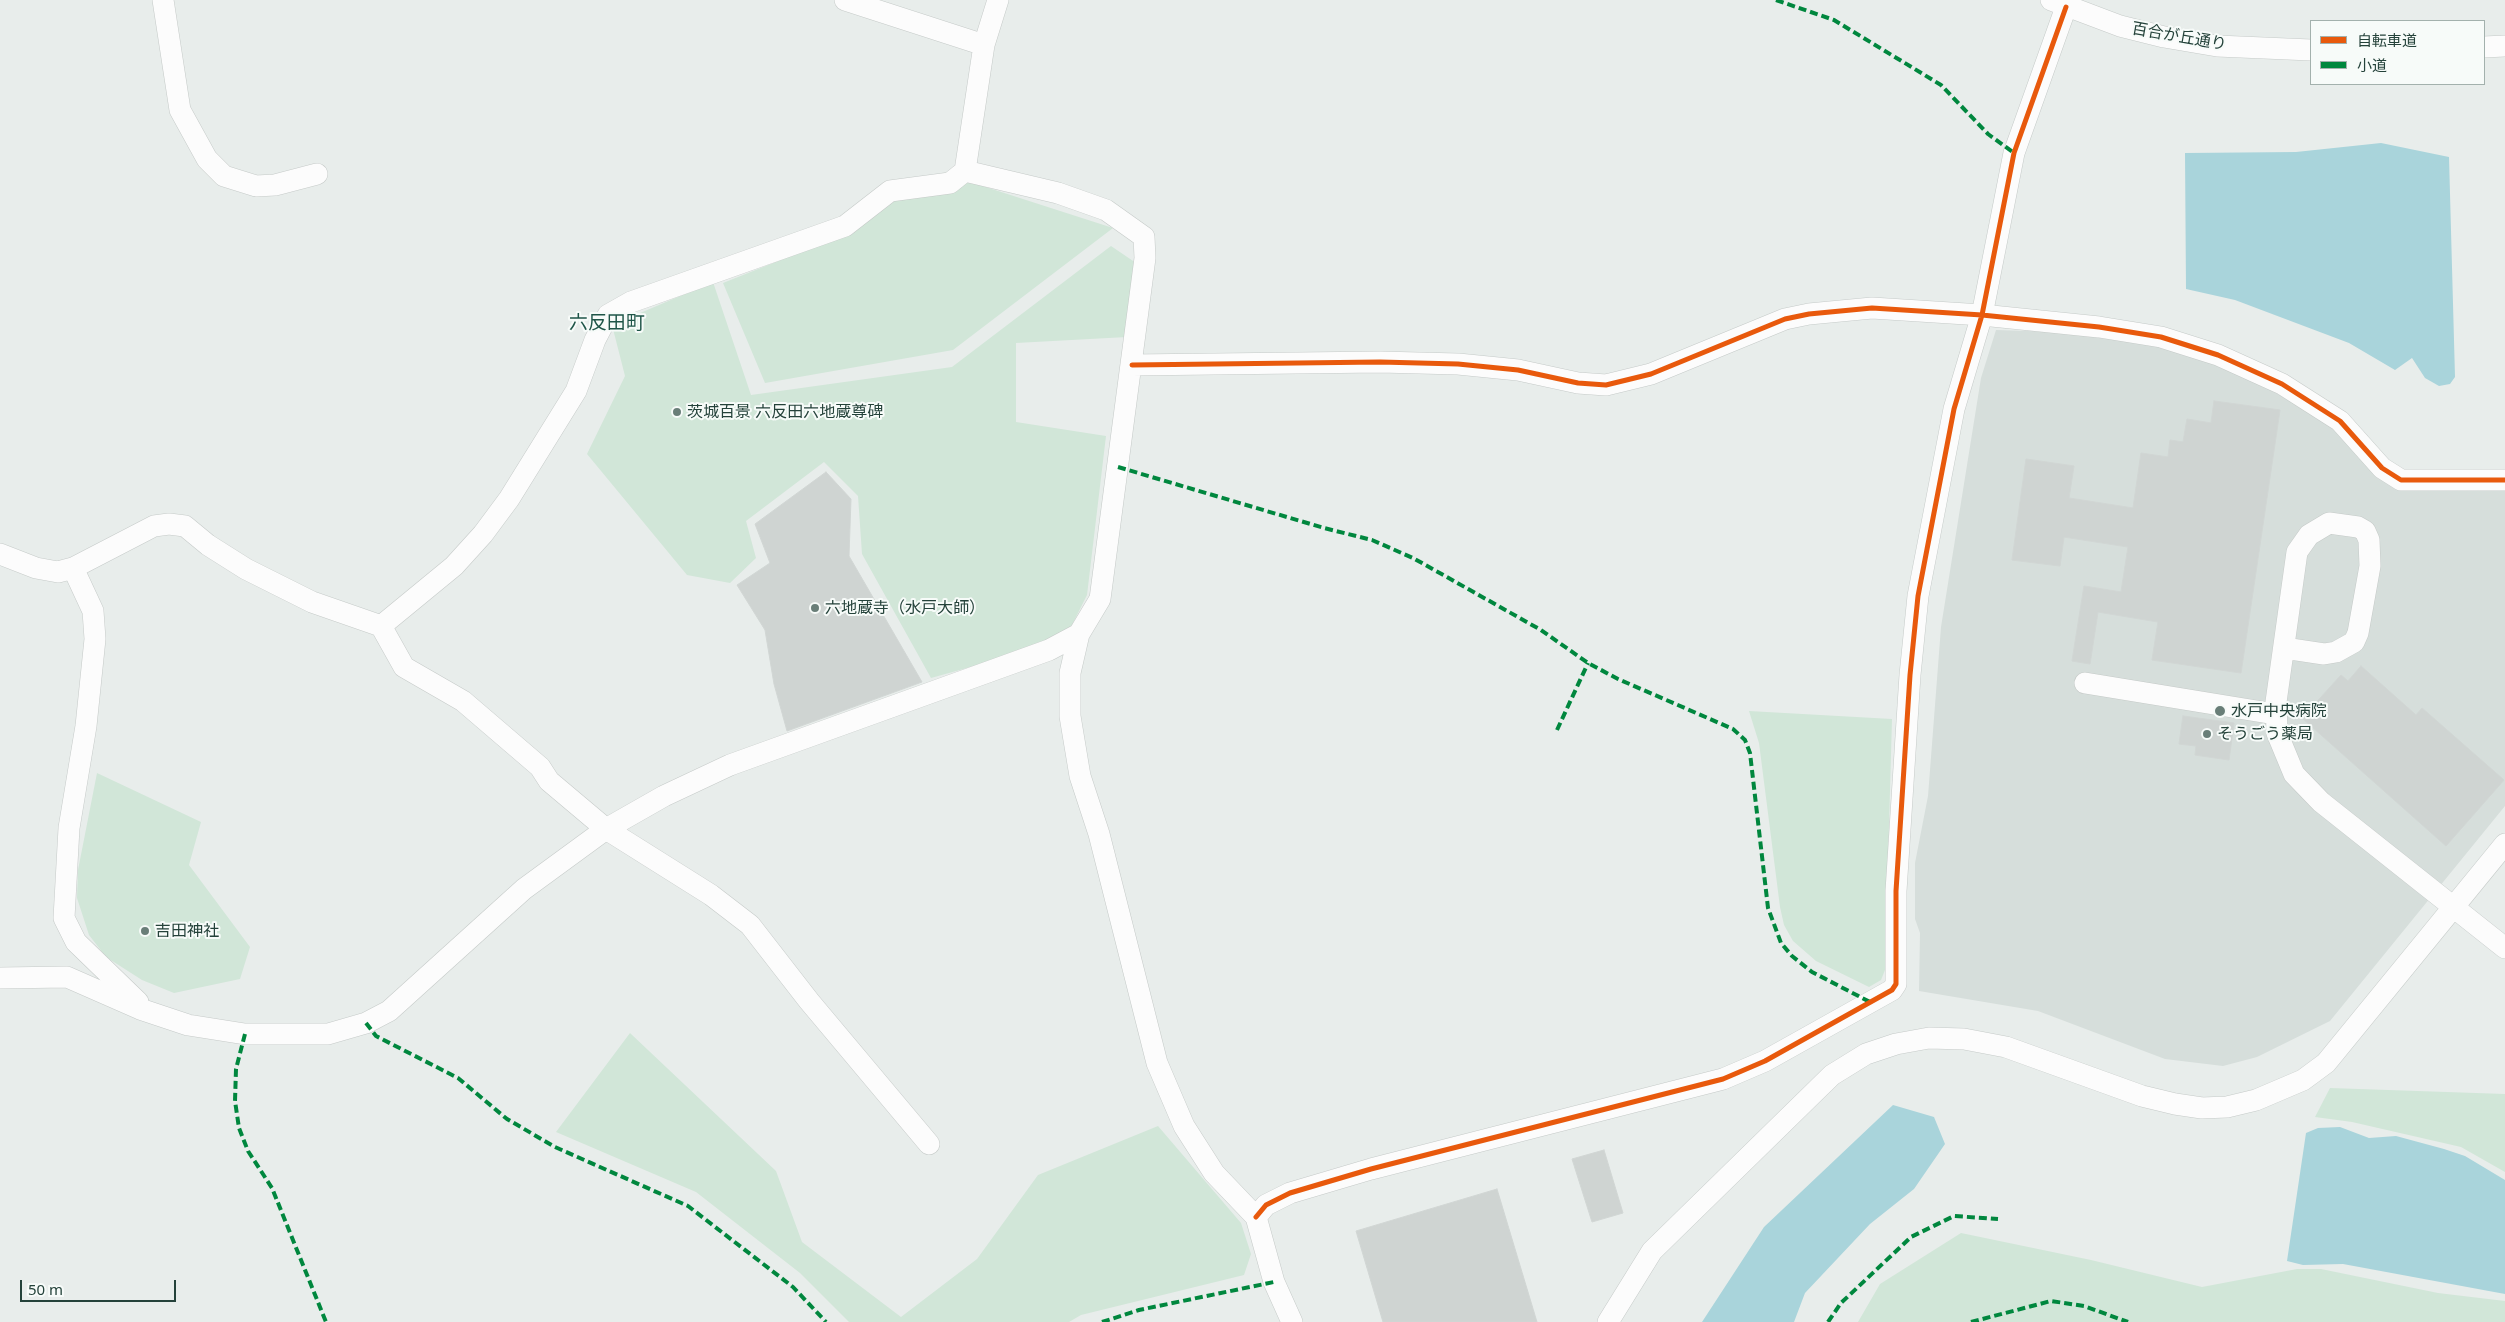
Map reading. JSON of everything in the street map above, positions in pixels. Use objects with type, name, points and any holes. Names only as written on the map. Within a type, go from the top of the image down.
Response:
[{"type":"street","points":[[163,0],[180,110],[207,159],[224,176],[256,186],[275,185],[317,174]]},
{"type":"street","points":[[845,0],[984,45]]},
{"type":"street","points":[[382,626],[454,566],[483,534],[509,499],[576,391],[595,340],[608,315],[631,302],[845,226],[890,191],[950,183],[965,171],[984,45],[998,0]]},
{"type":"street","points":[[1256,1217],[1266,1205],[1299,1190],[1371,1169],[1723,1079],[1765,1061],[1892,990],[1896,984],[1896,891],[1918,596],[1954,409],[1982,315],[2014,153],[2058,3]]},
{"type":"street","name":"百合が丘通り","points":[[2058,3],[2120,26],[2164,37],[2218,46],[2310,50]]},
{"type":"street","points":[[2485,47],[2505,46]]},
{"type":"street","points":[[965,171],[1058,193],[1106,210],[1144,237],[1145,258],[1132,366],[1100,599],[1079,634],[1070,674],[1070,716],[1080,776],[1099,834],[1157,1064],[1184,1126],[1214,1172],[1256,1217],[1274,1282],[1292,1322]]},
{"type":"street","points":[[1132,366],[1380,362],[1458,364],[1518,370],[1578,383],[1606,385],[1651,374],[1785,319],[1809,314],[1872,308],[1982,315],[2100,326],[2161,338],[2218,355],[2282,384],[2340,421],[2382,468],[2401,480],[2505,480]]},
{"type":"street","points":[[2284,648],[2324,654],[2336,652],[2354,642],[2358,633],[2370,566],[2369,540],[2365,531],[2358,527],[2329,523],[2320,527],[2302,543],[2297,552],[2275,714],[2277,733],[2294,774],[2320,802],[2505,948]]},
{"type":"street","points":[[0,554],[36,568],[58,572],[73,568],[154,526],[169,524],[184,526],[208,545],[246,569],[312,602],[382,626],[404,667],[463,701],[540,767],[549,781],[606,829],[711,895],[750,925],[808,1001],[930,1144]]},
{"type":"street","points":[[73,568],[93,611],[95,639],[86,726],[69,828],[64,918],[76,942],[138,1002],[140,1008]]},
{"type":"street","points":[[0,978],[67,977],[140,1008],[188,1025],[245,1034],[328,1034],[366,1023],[389,1011],[524,889],[606,829],[664,796],[730,765],[1049,650],[1079,634]]},
{"type":"street","points":[[2085,682],[2275,714]]},
{"type":"street","points":[[1608,1322],[1652,1250],[1832,1075],[1866,1054],[1896,1044],[1929,1038],[1964,1039],[2006,1047],[2142,1096],[2175,1104],[2202,1108],[2227,1107],[2256,1100],[2303,1080],[2326,1063],[2505,844]]},
{"type":"shaded area","name":"水戸中央病院","points":[[1996,330],[2091,333],[2178,348],[2252,379],[2341,431],[2376,470],[2505,490],[2505,806],[2330,1021],[2257,1057],[2223,1066],[2165,1059],[2038,1011],[1919,991],[1920,933],[1915,919],[1915,863],[1928,796],[1941,627],[1981,378]]},
{"type":"green space","points":[[967,181],[1113,228],[953,350],[765,383],[723,283],[851,232],[890,201]]},
{"type":"green space","points":[[1111,246],[1139,265],[1127,337],[1016,343],[1016,422],[1106,436],[1087,595],[1064,641],[931,678],[862,554],[858,496],[824,462],[746,521],[756,558],[730,583],[687,575],[587,454],[625,376],[612,325],[713,282],[751,395],[952,367]]},
{"type":"green space","points":[[1749,711],[1892,719],[1885,970],[1881,980],[1869,987],[1816,961],[1793,941],[1784,925],[1780,907],[1759,743]]},
{"type":"green space","points":[[97,773],[201,822],[189,865],[250,947],[240,979],[174,993],[142,980],[106,957],[89,935],[77,898],[78,870]]},
{"type":"green space","points":[[630,1033],[776,1171],[802,1242],[901,1317],[977,1259],[1038,1175],[1158,1126],[1241,1223],[1251,1254],[1244,1275],[1081,1315],[1069,1322],[849,1322],[800,1273],[696,1192],[556,1132]]},
{"type":"green space","points":[[2330,1088],[2505,1094],[2505,1172],[2461,1147],[2352,1122],[2315,1117]]},
{"type":"green space","points":[[1961,1233],[2091,1260],[2202,1287],[2297,1269],[2321,1269],[2438,1293],[2505,1301],[2505,1322],[1858,1322],[1880,1284]]},
{"type":"water","points":[[2381,143],[2449,157],[2455,377],[2450,384],[2439,386],[2425,378],[2412,358],[2395,370],[2349,343],[2235,300],[2186,289],[2185,153],[2296,152]]},
{"type":"water","points":[[1893,1105],[1934,1117],[1945,1144],[1914,1189],[1870,1224],[1805,1293],[1794,1322],[1702,1322],[1764,1227]]},
{"type":"water","points":[[2340,1127],[2369,1138],[2396,1136],[2444,1149],[2465,1156],[2505,1180],[2505,1294],[2343,1264],[2303,1265],[2287,1261],[2306,1133],[2318,1128]]},
{"type":"building","points":[[2214,401],[2280,410],[2241,673],[2152,660],[2158,622],[2098,612],[2090,664],[2072,661],[2084,586],[2121,592],[2128,547],[2064,537],[2060,566],[2012,560],[2026,459],[2074,466],[2069,498],[2133,508],[2141,453],[2168,457],[2170,440],[2183,442],[2187,419],[2211,423]]},
{"type":"building","name":"六地蔵寺（水戸大師）","points":[[826,472],[851,499],[849,556],[922,682],[787,731],[774,684],[765,630],[737,585],[770,563],[755,524]]},
{"type":"building","points":[[2361,666],[2416,715],[2422,708],[2504,780],[2446,846],[2302,718],[2341,675],[2348,681]]},
{"type":"building","name":"そうごう薬局","points":[[2183,716],[2234,723],[2229,760],[2195,755],[2196,746],[2179,744]]},
{"type":"building","points":[[1604,1150],[1623,1213],[1592,1222],[1572,1159]]},
{"type":"building","points":[[1497,1189],[1537,1322],[1383,1322],[1356,1231]]},
{"type":"marked path","points":[[1776,0],[1834,20],[1941,85],[1988,134],[2014,153]]},
{"type":"marked path","points":[[1118,467],[1324,528],[1372,540],[1413,558],[1541,630],[1588,663],[1618,679],[1733,729],[1745,740],[1750,753],[1768,908],[1781,943],[1792,956],[1812,972],[1870,1002]]},
{"type":"marked path","points":[[1557,730],[1588,663]]},
{"type":"marked path","points":[[366,1023],[376,1036],[458,1078],[507,1119],[555,1147],[688,1206],[793,1287],[826,1322]]},
{"type":"marked path","points":[[245,1034],[236,1069],[235,1101],[239,1128],[248,1151],[272,1188],[326,1322]]},
{"type":"marked path","points":[[1828,1322],[1841,1303],[1911,1237],[1954,1216],[1998,1219]]},
{"type":"marked path","points":[[1102,1322],[1139,1310],[1274,1282]]},
{"type":"marked path","points":[[1971,1322],[2051,1301],[2084,1306],[2128,1322]]},
{"type":"cycle path","points":[[1256,1217],[1266,1205],[1290,1193],[1371,1169],[1723,1079],[1765,1061],[1892,990],[1896,984],[1896,891],[1910,675],[1918,596],[1954,409],[1982,315],[2014,153],[2066,7]]},
{"type":"cycle path","points":[[1132,365],[1380,362],[1458,364],[1518,370],[1578,383],[1606,385],[1651,374],[1785,319],[1809,314],[1872,308],[1982,315],[2099,327],[2161,337],[2218,355],[2282,384],[2340,421],[2382,468],[2401,480],[2505,480]]},
{"type":"place","name":"茨城百景 六反田六地蔵尊碑","points":[[677,412]]},
{"type":"place","name":"六地蔵寺（水戸大師）","points":[[815,608]]},
{"type":"place","name":"水戸中央病院","points":[[2220,711]]},
{"type":"place","name":"そうごう薬局","points":[[2207,734]]},
{"type":"place","name":"吉田神社","points":[[145,931]]},
{"type":"district","name":"六反田町","points":[[607,324]]}]
